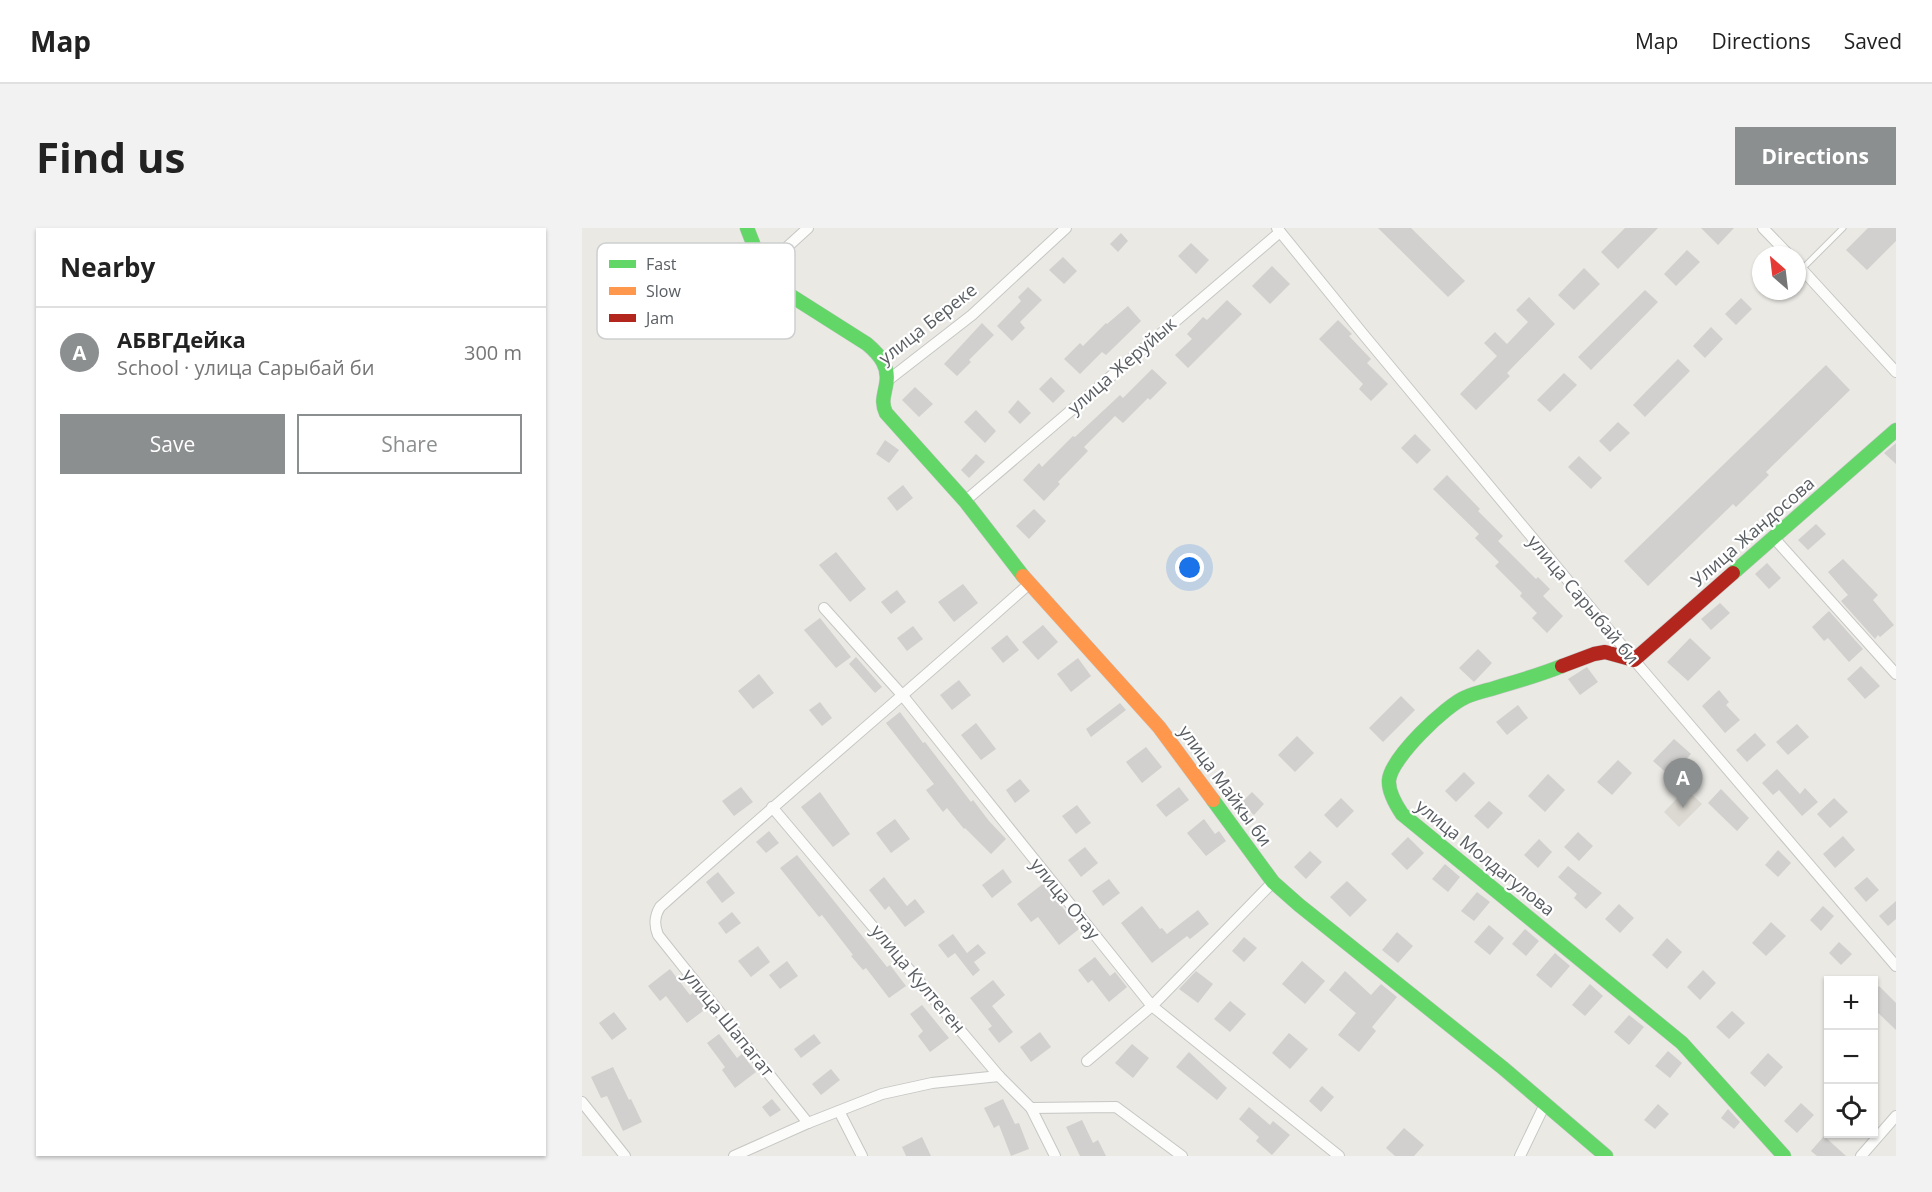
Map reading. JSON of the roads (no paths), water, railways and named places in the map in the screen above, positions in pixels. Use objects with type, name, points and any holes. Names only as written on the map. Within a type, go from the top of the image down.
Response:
[{"type":"street","name":"улица Береке","points":[[747,228],[753,243]]},
{"type":"street","points":[[792,243],[808,228]]},
{"type":"street","name":"улица Береке","points":[[887,381],[972,315],[1066,228]]},
{"type":"street","points":[[1763,228],[1780,246]]},
{"type":"street","name":"улица Жеруйык","points":[[965,501],[1278,230]]},
{"type":"street","name":"улица Сарыбай би","points":[[1278,230],[1634,660],[1896,966]]},
{"type":"street","points":[[1806,274],[1896,372]]},
{"type":"street","name":"улица Береке","points":[[795,298],[867,344],[886,365],[887,381]]},
{"type":"street","name":"улица Майкы би","points":[[887,381],[881,400],[886,413],[965,501],[1029,584],[1159,727],[1273,882],[1503,1068],[1606,1156]]},
{"type":"street","name":"Улица Жандосова","points":[[1634,660],[1896,430]]},
{"type":"street","points":[[1774,538],[1896,674]]},
{"type":"street","points":[[772,807],[903,696],[1029,584]]},
{"type":"street","name":"улица Отау","points":[[824,608],[903,696],[1152,1006],[1339,1156]]},
{"type":"street","name":"улица Молдагулова","points":[[1634,660],[1605,652],[1594,654],[1533,677],[1465,697],[1456,702],[1416,738],[1391,772],[1389,785],[1396,806],[1402,814],[1682,1043],[1784,1156]]},
{"type":"street","name":"улица Шапагат","points":[[772,807],[660,907],[655,920],[658,935],[808,1123]]},
{"type":"street","name":"улица Култеген","points":[[772,807],[999,1076],[1031,1108],[1055,1156]]},
{"type":"street","points":[[1087,1061],[1152,1006],[1273,882]]},
{"type":"street","points":[[734,1156],[808,1123],[882,1094],[932,1083],[999,1076]]},
{"type":"street","points":[[582,1102],[625,1156]]},
{"type":"street","points":[[1520,1156],[1545,1104]]},
{"type":"street","points":[[1031,1108],[1116,1107],[1182,1156]]},
{"type":"street","points":[[839,1111],[862,1156]]},
{"type":"street","points":[[1861,1156],[1896,1116]]},
{"type":"lane","points":[[1806,260],[1843,228]]},
{"type":"place","name":"АБВГДейка","points":[[1683,808]]}]
